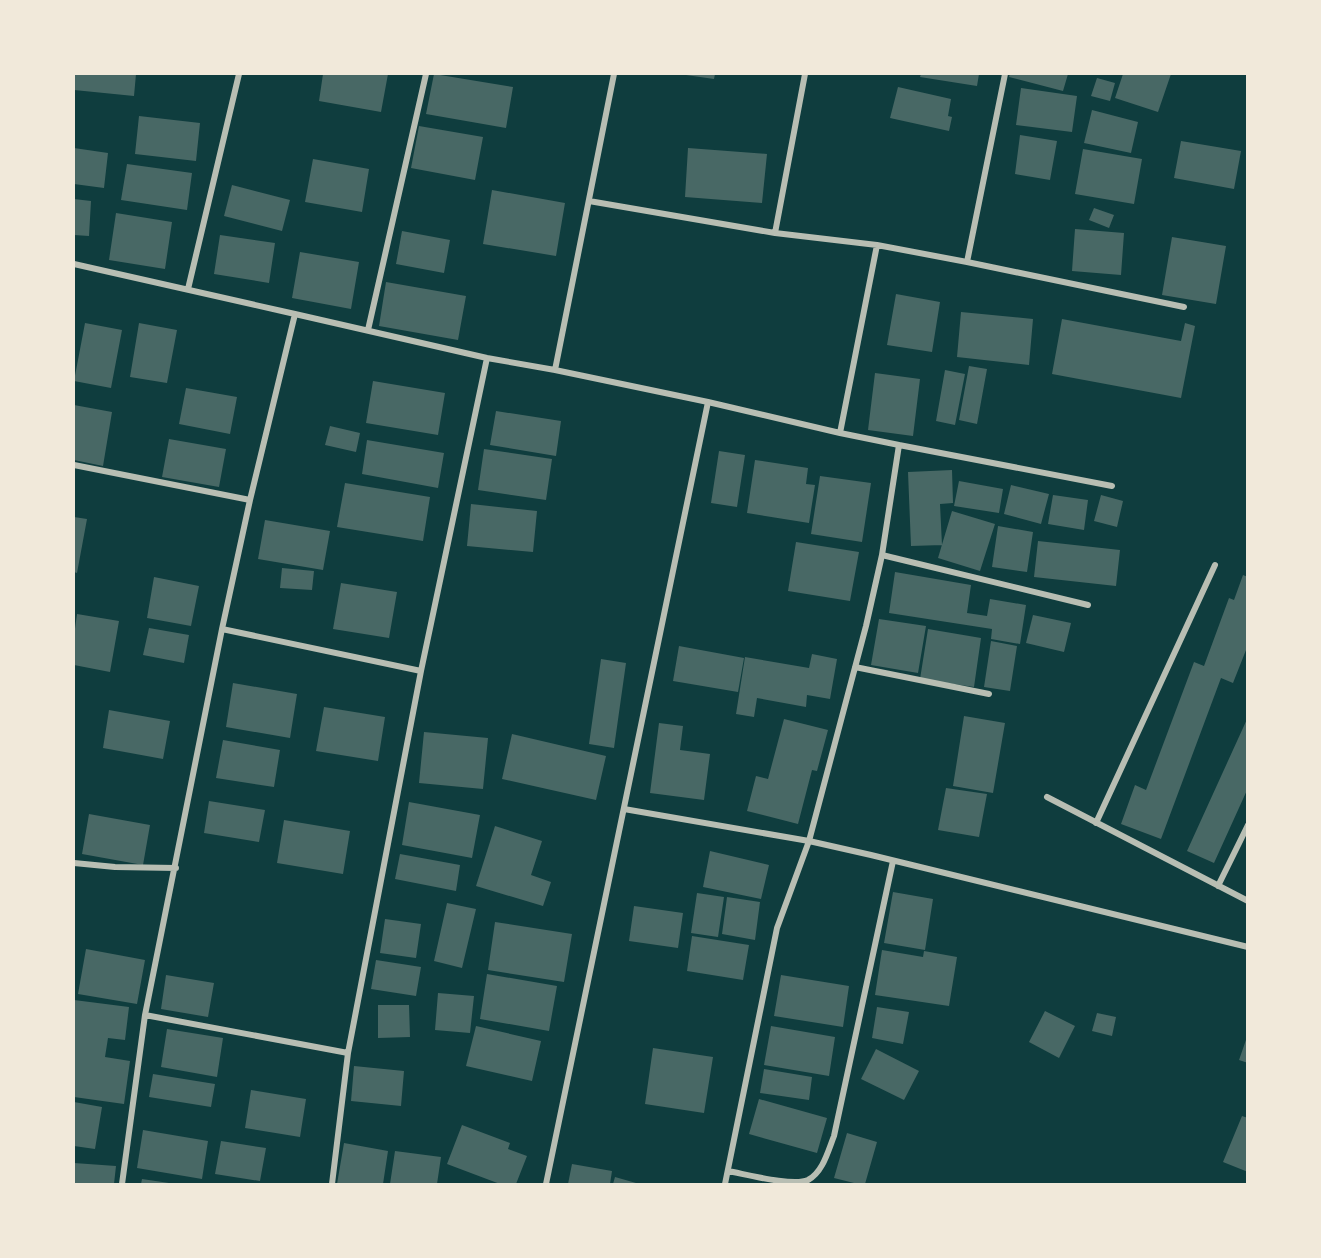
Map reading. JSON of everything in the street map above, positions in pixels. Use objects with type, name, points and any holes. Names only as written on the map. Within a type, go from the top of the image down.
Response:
[{"type":"street","points":[[188,289],[238,74]]},
{"type":"street","points":[[368,330],[426,74]]},
{"type":"street","points":[[555,370],[614,74]]},
{"type":"street","points":[[775,233],[805,74]]},
{"type":"street","points":[[967,262],[1005,74]]},
{"type":"street","points":[[589,201],[775,233],[877,244],[1184,307]]},
{"type":"street","points":[[840,434],[877,244]]},
{"type":"street","points":[[74,264],[487,358],[708,402],[840,434],[1112,486]]},
{"type":"street","points":[[122,1185],[145,1015],[222,629],[250,500],[296,314]]},
{"type":"street","points":[[332,1185],[348,1053],[421,671],[487,358]]},
{"type":"street","points":[[546,1185],[708,402]]},
{"type":"street","points":[[725,1185],[777,928],[809,841],[866,626],[882,555],[899,445]]},
{"type":"street","points":[[74,465],[250,500]]},
{"type":"street","points":[[882,555],[1088,605]]},
{"type":"street","points":[[1096,823],[1215,565]]},
{"type":"street","points":[[222,629],[421,671]]},
{"type":"street","points":[[855,667],[989,694]]},
{"type":"street","points":[[1047,797],[1248,901]]},
{"type":"street","points":[[624,809],[809,841],[1248,947]]},
{"type":"street","points":[[1218,886],[1248,825]]},
{"type":"street","points":[[728,1171],[794,1183],[808,1180],[820,1169],[834,1136],[893,861]]},
{"type":"street","points":[[74,863],[115,867],[176,868]]},
{"type":"street","points":[[145,1015],[348,1053]]},
{"type":"building","points":[[74,74],[136,74],[134,96],[74,90]]},
{"type":"building","points":[[323,74],[388,74],[381,112],[319,101]]},
{"type":"building","points":[[434,74],[513,87],[506,128],[426,114]]},
{"type":"building","points":[[686,74],[715,74],[714,79]]},
{"type":"building","points":[[921,74],[979,74],[977,86],[920,77]]},
{"type":"building","points":[[1010,74],[1068,74],[1063,91],[1009,77]]},
{"type":"building","points":[[1123,74],[1171,74],[1158,112],[1115,98]]},
{"type":"building","points":[[1097,78],[1115,83],[1110,101],[1091,96]]},
{"type":"building","points":[[898,87],[951,99],[948,116],[952,117],[949,131],[890,118]]},
{"type":"building","points":[[1021,88],[1077,96],[1072,132],[1016,125]]},
{"type":"building","points":[[1092,110],[1138,122],[1131,153],[1084,143]]},
{"type":"building","points":[[139,116],[200,123],[196,161],[135,154]]},
{"type":"building","points":[[419,126],[483,137],[475,180],[411,168]]},
{"type":"building","points":[[1020,135],[1057,141],[1050,180],[1015,174]]},
{"type":"building","points":[[1181,141],[1241,151],[1234,189],[1174,178]]},
{"type":"building","points":[[74,148],[108,153],[104,188],[74,184]]},
{"type":"building","points":[[688,148],[767,154],[762,203],[685,197]]},
{"type":"building","points":[[1083,149],[1142,159],[1134,204],[1075,194]]},
{"type":"building","points":[[313,159],[369,169],[362,212],[305,202]]},
{"type":"building","points":[[127,164],[192,173],[187,210],[121,200]]},
{"type":"building","points":[[232,185],[290,200],[282,231],[224,216]]},
{"type":"building","points":[[492,190],[565,203],[556,256],[483,244]]},
{"type":"building","points":[[74,199],[91,201],[89,236],[74,235]]},
{"type":"building","points":[[1094,208],[1114,215],[1109,228],[1089,220]]},
{"type":"building","points":[[116,213],[172,222],[165,269],[109,260]]},
{"type":"building","points":[[1075,229],[1124,233],[1121,275],[1072,271]]},
{"type":"building","points":[[402,231],[450,240],[444,273],[396,264]]},
{"type":"building","points":[[220,235],[275,243],[269,283],[214,274]]},
{"type":"building","points":[[1172,237],[1226,246],[1216,304],[1162,295]]},
{"type":"building","points":[[300,252],[359,262],[351,309],[292,298]]},
{"type":"building","points":[[386,282],[466,296],[458,340],[379,326]]},
{"type":"building","points":[[896,294],[940,302],[932,352],[887,345]]},
{"type":"building","points":[[961,312],[1033,319],[1029,365],[957,357]]},
{"type":"building","points":[[1062,319],[1181,341],[1185,323],[1195,326],[1181,398],[1052,374]]},
{"type":"building","points":[[85,323],[122,330],[111,388],[74,381]]},
{"type":"building","points":[[139,323],[177,330],[167,383],[130,377]]},
{"type":"building","points":[[969,366],[987,369],[977,424],[959,420]]},
{"type":"building","points":[[945,370],[965,374],[955,425],[936,421]]},
{"type":"building","points":[[875,373],[920,379],[913,436],[868,430]]},
{"type":"building","points":[[373,381],[445,393],[438,435],[366,423]]},
{"type":"building","points":[[186,388],[237,397],[230,434],[179,424]]},
{"type":"building","points":[[74,405],[112,412],[103,466],[74,460]]},
{"type":"building","points":[[496,411],[561,421],[556,456],[490,445]]},
{"type":"building","points":[[330,426],[360,433],[356,452],[325,445]]},
{"type":"building","points":[[169,439],[226,449],[219,487],[162,477]]},
{"type":"building","points":[[367,440],[444,453],[438,488],[362,474]]},
{"type":"building","points":[[484,449],[552,459],[546,500],[478,490]]},
{"type":"building","points":[[719,451],[745,455],[737,507],[711,503]]},
{"type":"building","points":[[755,460],[808,468],[806,484],[815,485],[809,523],[747,513]]},
{"type":"building","points":[[952,470],[953,503],[940,504],[942,545],[911,546],[908,472]]},
{"type":"building","points":[[820,476],[871,483],[862,542],[811,534]]},
{"type":"building","points":[[959,481],[1003,489],[999,513],[954,506]]},
{"type":"building","points":[[345,483],[430,497],[423,541],[337,527]]},
{"type":"building","points":[[1011,485],[1049,494],[1041,524],[1004,514]]},
{"type":"building","points":[[1053,495],[1088,500],[1084,530],[1048,524]]},
{"type":"building","points":[[1101,495],[1123,501],[1117,527],[1094,521]]},
{"type":"building","points":[[471,504],[537,511],[533,552],[467,546]]},
{"type":"building","points":[[952,511],[995,524],[980,571],[938,558]]},
{"type":"building","points":[[74,517],[87,519],[77,573],[74,572]]},
{"type":"building","points":[[265,520],[330,531],[323,570],[258,559]]},
{"type":"building","points":[[998,526],[1033,532],[1027,572],[992,567]]},
{"type":"building","points":[[1038,541],[1120,550],[1116,586],[1034,577]]},
{"type":"building","points":[[796,542],[859,552],[850,601],[788,591]]},
{"type":"building","points":[[282,568],[314,571],[312,590],[280,588]]},
{"type":"building","points":[[895,572],[971,585],[967,613],[987,616],[990,599],[1026,605],[1020,644],[991,639],[992,629],[889,613]]},
{"type":"building","points":[[1243,575],[1248,577],[1248,645],[1233,683],[1221,678],[1161,839],[1121,824],[1135,785],[1146,790],[1194,662],[1204,666],[1229,598],[1234,600]]},
{"type":"building","points":[[154,577],[199,586],[191,626],[147,618]]},
{"type":"building","points":[[341,583],[397,592],[389,638],[333,629]]},
{"type":"building","points":[[77,614],[119,621],[110,672],[74,665]]},
{"type":"building","points":[[1033,615],[1071,623],[1064,652],[1026,643]]},
{"type":"building","points":[[879,619],[926,626],[918,673],[871,665]]},
{"type":"building","points":[[149,628],[189,635],[184,663],[143,655]]},
{"type":"building","points":[[928,629],[981,638],[974,687],[920,679]]},
{"type":"building","points":[[991,641],[1017,646],[1010,691],[984,687]]},
{"type":"building","points":[[679,646],[744,658],[738,692],[673,681]]},
{"type":"building","points":[[812,654],[837,659],[830,699],[807,695],[806,707],[757,698],[754,717],[736,714],[745,657],[809,668]]},
{"type":"building","points":[[601,659],[626,663],[614,748],[589,744]]},
{"type":"building","points":[[233,683],[297,694],[290,738],[226,727]]},
{"type":"building","points":[[324,707],[385,717],[378,761],[316,751]]},
{"type":"building","points":[[109,710],[170,721],[163,759],[103,748]]},
{"type":"building","points":[[964,716],[1005,723],[993,793],[953,786]]},
{"type":"building","points":[[1248,717],[1248,788],[1214,863],[1187,851]]},
{"type":"building","points":[[784,719],[828,730],[817,771],[812,770],[798,824],[747,811],[756,776],[768,779]]},
{"type":"building","points":[[659,723],[683,726],[680,750],[710,754],[704,800],[650,793]]},
{"type":"building","points":[[424,732],[488,738],[483,789],[419,783]]},
{"type":"building","points":[[512,734],[606,756],[596,800],[502,779]]},
{"type":"building","points":[[223,740],[280,750],[274,787],[216,778]]},
{"type":"building","points":[[946,788],[987,794],[979,837],[938,830]]},
{"type":"building","points":[[209,801],[265,810],[259,842],[204,833]]},
{"type":"building","points":[[409,802],[480,815],[472,858],[402,845]]},
{"type":"building","points":[[89,814],[150,825],[143,865],[82,854]]},
{"type":"building","points":[[284,820],[350,831],[343,874],[277,863]]},
{"type":"building","points":[[495,826],[542,841],[531,875],[551,882],[543,906],[476,886]]},
{"type":"building","points":[[710,851],[769,865],[761,899],[703,887]]},
{"type":"building","points":[[400,854],[460,865],[456,891],[395,879]]},
{"type":"building","points":[[893,892],[933,899],[925,950],[884,943]]},
{"type":"building","points":[[697,893],[724,897],[718,937],[691,933]]},
{"type":"building","points":[[727,897],[760,902],[755,940],[722,934]]},
{"type":"building","points":[[447,903],[476,909],[462,968],[434,961]]},
{"type":"building","points":[[634,906],[683,913],[678,948],[629,941]]},
{"type":"building","points":[[385,919],[421,924],[416,958],[380,953]]},
{"type":"building","points":[[495,922],[572,934],[564,982],[488,970]]},
{"type":"building","points":[[692,936],[749,945],[743,980],[687,971]]},
{"type":"building","points":[[86,949],[145,960],[137,1004],[78,994]]},
{"type":"building","points":[[882,950],[923,957],[924,951],[957,957],[949,1006],[875,995]]},
{"type":"building","points":[[376,960],[421,967],[416,996],[371,989]]},
{"type":"building","points":[[487,974],[557,986],[549,1031],[480,1019]]},
{"type":"building","points":[[166,975],[214,983],[208,1017],[161,1009]]},
{"type":"building","points":[[781,975],[849,986],[843,1027],[774,1016]]},
{"type":"building","points":[[438,993],[474,996],[470,1033],[435,1030]]},
{"type":"building","points":[[74,1000],[129,1007],[125,1040],[108,1038],[105,1057],[130,1061],[124,1104],[74,1097]]},
{"type":"building","points":[[378,1005],[409,1005],[410,1037],[378,1038]]},
{"type":"building","points":[[877,1007],[909,1012],[903,1044],[872,1038]]},
{"type":"building","points":[[1045,1011],[1075,1026],[1059,1058],[1029,1042]]},
{"type":"building","points":[[1097,1013],[1116,1017],[1112,1036],[1092,1031]]},
{"type":"building","points":[[476,1026],[541,1041],[532,1081],[466,1066]]},
{"type":"building","points":[[771,1026],[835,1037],[829,1076],[764,1065]]},
{"type":"building","points":[[167,1029],[223,1038],[217,1077],[161,1067]]},
{"type":"building","points":[[1248,1037],[1248,1063],[1239,1060]]},
{"type":"building","points":[[653,1048],[713,1057],[704,1113],[645,1104]]},
{"type":"building","points":[[876,1049],[919,1071],[904,1100],[861,1079]]},
{"type":"building","points":[[354,1066],[404,1071],[401,1106],[351,1101]]},
{"type":"building","points":[[764,1069],[812,1077],[809,1100],[760,1093]]},
{"type":"building","points":[[153,1074],[215,1084],[211,1107],[149,1097]]},
{"type":"building","points":[[251,1090],[306,1099],[300,1137],[245,1128]]},
{"type":"building","points":[[759,1099],[827,1118],[817,1153],[749,1134]]},
{"type":"building","points":[[74,1102],[102,1107],[95,1149],[74,1146]]},
{"type":"building","points":[[1242,1116],[1248,1118],[1248,1172],[1223,1162]]},
{"type":"building","points":[[462,1125],[510,1143],[508,1149],[527,1156],[516,1184],[500,1184],[447,1164]]},
{"type":"building","points":[[143,1130],[208,1141],[202,1179],[137,1168]]},
{"type":"building","points":[[847,1133],[877,1142],[865,1184],[834,1178]]},
{"type":"building","points":[[221,1141],[266,1148],[260,1181],[215,1174]]},
{"type":"building","points":[[344,1143],[388,1151],[383,1184],[337,1184]]},
{"type":"building","points":[[395,1151],[441,1157],[437,1184],[390,1184]]},
{"type":"building","points":[[74,1163],[116,1166],[114,1184],[74,1184]]},
{"type":"building","points":[[572,1164],[612,1171],[610,1184],[568,1184]]},
{"type":"building","points":[[615,1177],[636,1183],[636,1184],[613,1184]]},
{"type":"building","points":[[142,1179],[169,1183],[169,1184],[141,1184]]}]
